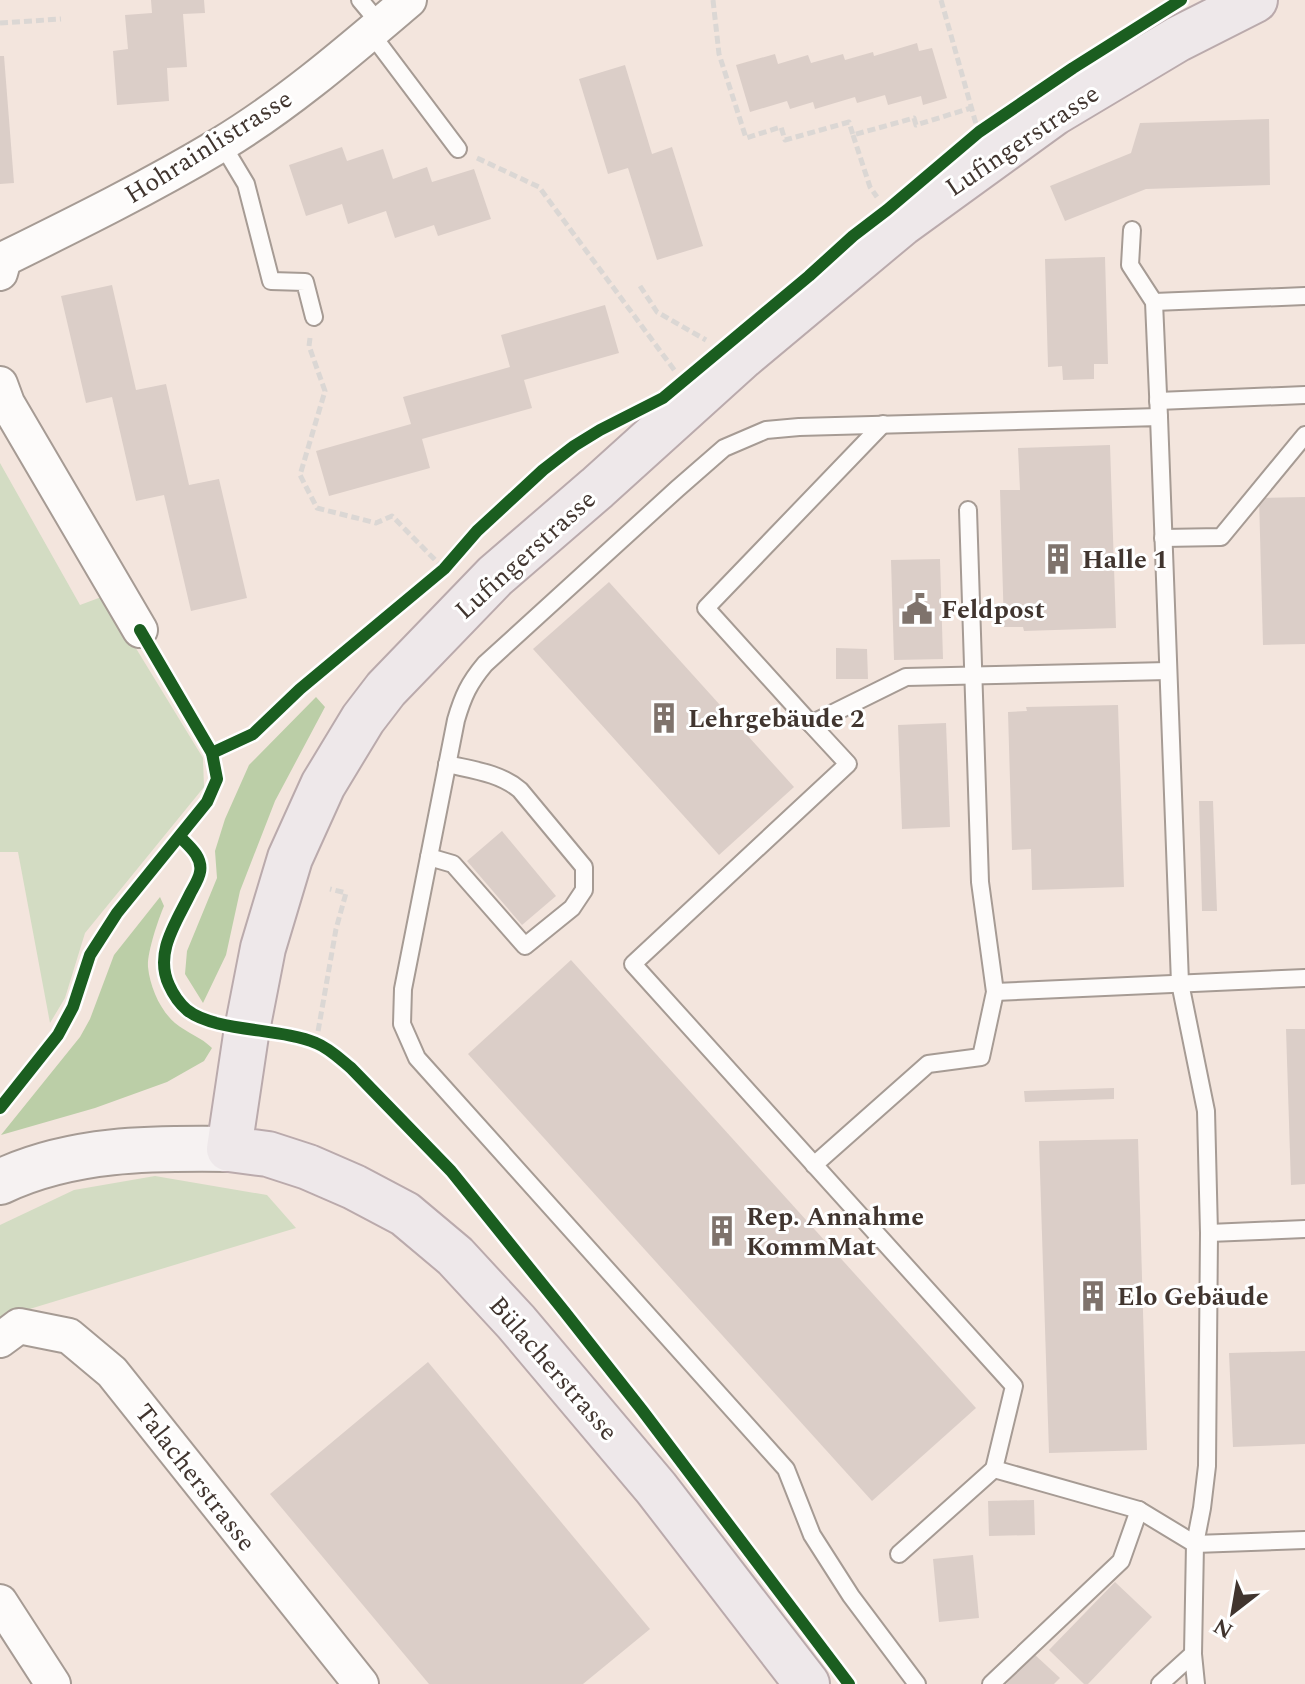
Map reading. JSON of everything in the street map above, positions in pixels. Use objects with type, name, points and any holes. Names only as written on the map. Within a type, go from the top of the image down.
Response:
[{"type":"main road","name":"Lufingerstrasse","points":[[229,1149],[263,948],[290,858],[323,785],[363,719],[386,689],[495,576],[743,356],[901,224],[1054,113],[1178,39],[1255,0]]},
{"type":"main road","points":[[0,1182],[27,1169],[111,1151],[229,1149]]},
{"type":"main road","name":"Bülacherstrasse","points":[[229,1149],[268,1154],[354,1187],[405,1214],[455,1256],[516,1322],[656,1488],[807,1684]]},
{"type":"street","name":"Hohrainlistrasse","points":[[1,264],[222,144],[289,98],[370,19],[409,0]]},
{"type":"street","points":[[0,384],[7,403],[140,630]]},
{"type":"street","name":"Talacherstrasse","points":[[0,1340],[19,1326],[69,1336],[112,1372],[361,1684]]},
{"type":"street","points":[[0,1602],[53,1684]]},
{"type":"lane","points":[[370,19],[458,149]]},
{"type":"lane","points":[[222,144],[246,184],[271,281],[305,282],[314,317]]},
{"type":"lane","points":[[1132,230],[1130,265],[1154,302],[1180,983],[1206,1111],[1209,1233],[1207,1466],[1195,1544],[1193,1654],[1196,1684]]},
{"type":"lane","points":[[1154,302],[1305,296]]},
{"type":"lane","points":[[917,1684],[851,1596],[812,1535],[786,1469],[417,1058],[402,1024],[403,989],[463,696],[485,664],[677,489],[724,448],[766,430],[1158,409],[1305,395]]},
{"type":"lane","points":[[883,424],[706,608],[848,764],[633,964],[1014,1386],[994,1469],[899,1554]]},
{"type":"lane","points":[[1163,538],[1221,537],[1305,435]]},
{"type":"lane","points":[[814,1165],[928,1064],[981,1057],[995,992],[980,882],[968,510]]},
{"type":"lane","points":[[811,724],[906,677],[1168,671]]},
{"type":"lane","points":[[429,857],[453,864],[525,946],[572,908],[584,890],[584,867],[520,790],[495,775],[447,764]]},
{"type":"lane","points":[[995,992],[1305,978]]},
{"type":"lane","points":[[1209,1233],[1305,1229]]},
{"type":"lane","points":[[994,1469],[1139,1510],[1195,1544],[1305,1540]]},
{"type":"lane","points":[[991,1684],[1121,1561],[1139,1510]]},
{"type":"lane","points":[[1160,1684],[1193,1654]]},
{"type":"path","points":[[713,0],[719,54],[746,138],[781,127],[785,140],[849,122],[870,187],[879,198]]},
{"type":"path","points":[[941,0],[979,132],[991,124]]},
{"type":"path","points":[[0,23],[61,19]]},
{"type":"path","points":[[853,135],[914,118],[916,125],[971,108]]},
{"type":"path","points":[[458,149],[539,187],[682,382]]},
{"type":"path","points":[[640,286],[657,312],[705,339],[711,346]]},
{"type":"path","points":[[314,317],[309,346],[325,391],[300,475],[317,508],[376,523],[392,516],[446,566],[432,579]]},
{"type":"path","points":[[302,1039],[320,1045],[336,929],[346,893],[330,889]]},
{"type":"green space","points":[[0,463],[80,605],[104,596],[203,758],[204,787],[85,933],[65,998],[50,1023],[18,852],[0,852]]},
{"type":"green space","points":[[316,697],[325,707],[275,801],[240,891],[226,955],[203,1003],[185,974],[187,951],[217,878],[215,851],[225,819],[249,765]]},
{"type":"green space","points":[[160,897],[164,906],[148,961],[151,982],[160,1005],[170,1018],[212,1048],[204,1061],[167,1082],[95,1108],[1,1135],[80,1037],[114,955]]},
{"type":"green space","points":[[155,1176],[267,1195],[296,1228],[0,1318],[0,1225],[74,1190]]},
{"type":"building","points":[[151,0],[204,0],[205,13],[183,14],[187,67],[167,68],[169,101],[117,105],[113,51],[128,49],[125,15],[152,13]]},
{"type":"building","points":[[917,43],[919,51],[932,48],[947,98],[923,105],[921,96],[888,105],[885,95],[857,103],[855,97],[815,109],[813,102],[790,109],[787,101],[750,112],[736,65],[775,54],[778,64],[808,55],[811,63],[843,54],[845,60],[873,52],[874,56]]},
{"type":"building","points":[[0,56],[4,56],[14,183],[0,184]]},
{"type":"building","points":[[625,65],[652,154],[672,147],[703,246],[657,260],[628,168],[608,174],[579,79]]},
{"type":"building","points":[[1269,119],[1270,185],[1146,189],[1065,221],[1050,186],[1131,153],[1140,123]]},
{"type":"building","points":[[342,147],[347,161],[383,149],[393,179],[427,167],[432,182],[474,169],[491,219],[438,236],[434,225],[395,238],[386,211],[348,224],[342,204],[306,216],[289,165]]},
{"type":"building","points":[[1105,257],[1108,364],[1094,364],[1094,379],[1063,380],[1062,366],[1048,367],[1045,259]]},
{"type":"building","points":[[112,285],[136,390],[166,384],[189,485],[219,479],[247,598],[191,611],[164,495],[136,501],[112,397],[86,403],[61,296]]},
{"type":"building","points":[[605,305],[619,353],[524,380],[532,408],[422,439],[430,468],[329,496],[316,451],[411,424],[403,397],[510,367],[501,335]]},
{"type":"building","name":"Halle 1","points":[[1110,445],[1116,628],[1024,631],[1023,627],[1004,627],[1000,490],[1020,490],[1018,448]]},
{"type":"building","points":[[1305,497],[1305,644],[1263,645],[1259,498]]},
{"type":"building","name":"Feldpost","points":[[940,559],[943,659],[894,660],[891,560]]},
{"type":"building","name":"Lehrgebäude 2","points":[[609,582],[794,787],[719,855],[533,649]]},
{"type":"building","points":[[836,648],[867,649],[868,679],[836,679]]},
{"type":"building","points":[[1118,705],[1124,887],[1032,890],[1031,849],[1012,850],[1008,712],[1027,711],[1026,707]]},
{"type":"building","points":[[946,723],[950,827],[902,829],[898,725]]},
{"type":"building","points":[[1199,801],[1213,801],[1217,911],[1202,911]]},
{"type":"building","points":[[502,831],[556,896],[522,925],[467,861]]},
{"type":"building","name":"Rep. Annahme KommMat","points":[[571,960],[976,1408],[872,1501],[468,1054]]},
{"type":"building","points":[[1286,1029],[1305,1029],[1305,1184],[1291,1185]]},
{"type":"building","points":[[1114,1088],[1114,1099],[1025,1102],[1024,1091]]},
{"type":"building","name":"Elo Gebäude","points":[[1138,1139],[1147,1450],[1049,1453],[1039,1141]]},
{"type":"building","points":[[1305,1351],[1305,1444],[1233,1447],[1229,1353]]},
{"type":"building","points":[[428,1362],[650,1629],[583,1684],[429,1684],[270,1494]]},
{"type":"building","points":[[1034,1500],[1035,1535],[989,1536],[988,1501]]},
{"type":"building","points":[[973,1555],[979,1618],[939,1622],[933,1559]]},
{"type":"building","points":[[1115,1582],[1152,1617],[1088,1684],[1084,1684],[1049,1650]]},
{"type":"building","points":[[1034,1654],[1060,1678],[1054,1684],[1006,1684]]},
{"type":"cycle path","points":[[212,753],[253,734],[300,689],[444,569],[477,531],[543,470],[600,430],[663,398],[979,132],[1181,0]]},
{"type":"cycle path","points":[[0,1108],[58,1035],[73,1007],[90,955],[117,913],[207,802],[217,779],[212,753],[140,630]]},
{"type":"cycle path","points":[[180,837],[194,852],[200,867],[198,878],[165,950],[165,973],[179,1002],[199,1017],[214,1022],[316,1043],[351,1068],[451,1171],[642,1410],[849,1684]]},
{"type":"place","name":"Halle 1","points":[[1058,559]]},
{"type":"place","name":"Feldpost","points":[[917,609]]},
{"type":"place","name":"Lehrgebäude 2","points":[[664,718]]},
{"type":"place","name":"Rep. Annahme KommMat","points":[[722,1231]]},
{"type":"place","name":"Elo Gebäude","points":[[1093,1296]]}]
